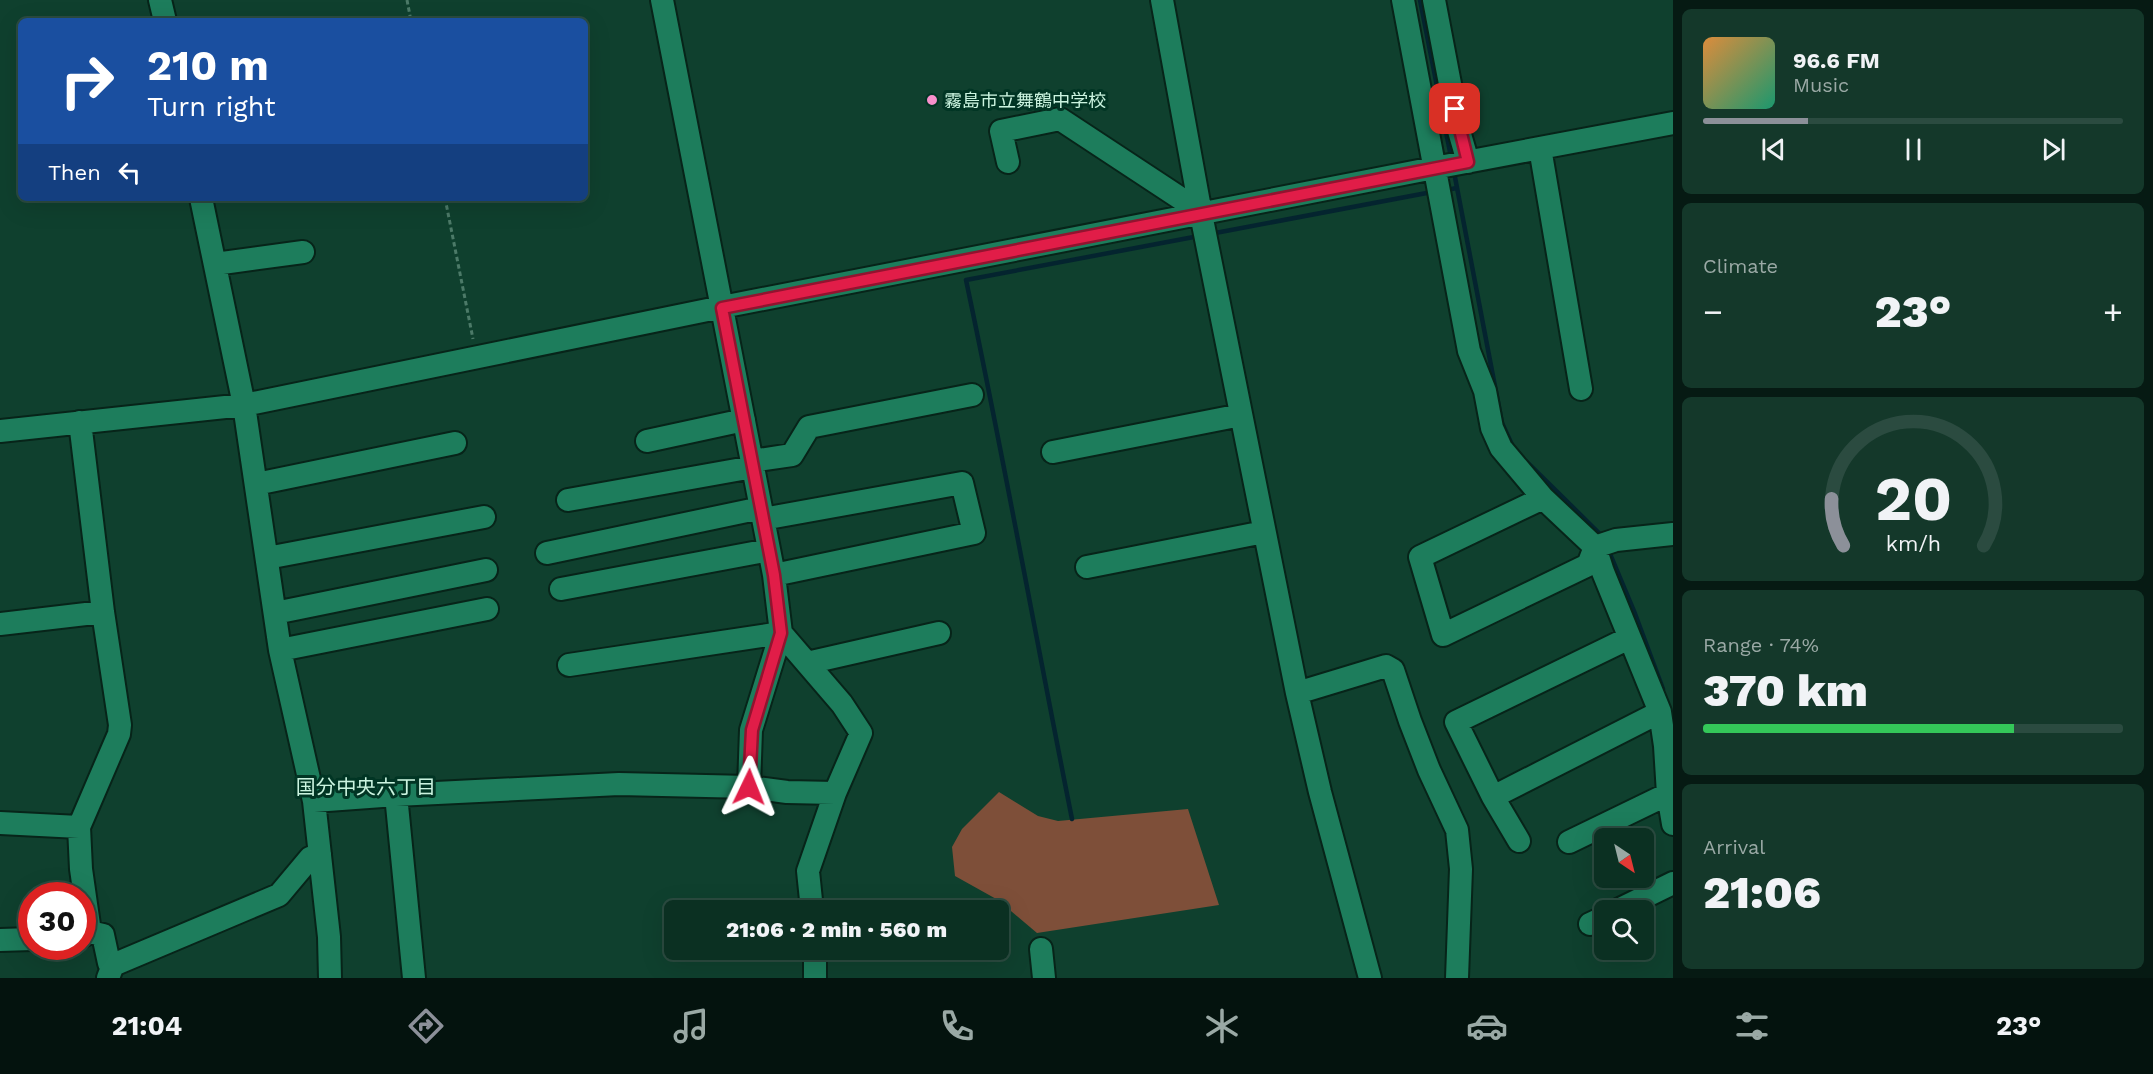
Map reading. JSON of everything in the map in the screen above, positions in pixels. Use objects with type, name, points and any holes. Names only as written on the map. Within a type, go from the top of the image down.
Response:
[{"type":"street","points":[[160,0],[164,18]]},
{"type":"street","points":[[662,0],[774,575],[781,633],[752,730],[749,787]]},
{"type":"street","points":[[1162,0],[1201,214],[1298,693],[1320,792],[1370,978]]},
{"type":"street","points":[[1403,0],[1451,165],[1469,351],[1485,391],[1492,428],[1501,448],[1543,498],[1604,544]]},
{"type":"street","points":[[1434,0],[1459,131],[1451,165]]},
{"type":"street","points":[[1008,162],[1001,131],[1060,119],[1201,214]]},
{"type":"street","points":[[0,431],[244,405],[722,308],[1673,123]]},
{"type":"street","points":[[1540,148],[1581,389]]},
{"type":"street","points":[[202,201],[244,405],[280,650],[314,801],[329,937],[330,978]]},
{"type":"street","points":[[215,264],[303,252]]},
{"type":"street","points":[[568,500],[792,454],[809,427],[972,395]]},
{"type":"street","points":[[1053,452],[1241,415]]},
{"type":"street","points":[[647,441],[744,420]]},
{"type":"street","points":[[80,422],[103,612],[120,725],[119,734],[79,826],[82,882]]},
{"type":"street","points":[[256,484],[455,443]]},
{"type":"street","points":[[547,553],[762,514],[962,483],[974,533],[774,575]]},
{"type":"street","points":[[1543,498],[1420,557],[1443,635],[1588,565],[1604,544],[1673,534]]},
{"type":"street","points":[[267,558],[484,517]]},
{"type":"street","points":[[1088,567],[1264,532]]},
{"type":"street","points":[[1604,544],[1603,572],[1660,712],[1669,744],[1668,794],[1673,824]]},
{"type":"street","points":[[561,589],[769,549]]},
{"type":"street","points":[[275,613],[486,570]]},
{"type":"street","points":[[280,650],[487,609]]},
{"type":"street","points":[[0,624],[103,612]]},
{"type":"street","points":[[781,633],[842,704],[861,733],[835,793],[808,871],[811,900]]},
{"type":"street","points":[[569,665],[781,633]]},
{"type":"street","points":[[807,663],[939,633]]},
{"type":"street","points":[[1519,841],[1493,797],[1456,722],[1629,638]]},
{"type":"street","points":[[1298,693],[1386,666],[1393,670],[1429,770],[1457,830],[1461,869],[1457,978]]},
{"type":"street","points":[[1493,797],[1660,712]]},
{"type":"street","points":[[314,801],[619,784],[749,787],[787,792],[835,793]]},
{"type":"street","points":[[1569,842],[1668,794]]},
{"type":"street","points":[[396,795],[414,978]]},
{"type":"street","points":[[0,823],[79,826]]},
{"type":"street","points":[[96,935],[103,935],[111,972],[279,895],[310,858],[320,854]]},
{"type":"street","points":[[1638,900],[1673,883]]},
{"type":"street","points":[[0,940],[18,939]]},
{"type":"street","points":[[1041,949],[1044,978]]},
{"type":"street","points":[[815,960],[815,978]]},
{"type":"path","points":[[407,0],[410,18]]},
{"type":"path","points":[[447,201],[477,358]]},
{"type":"shaded area","points":[[999,792],[1038,816],[1058,821],[1188,809],[1219,905],[1037,933],[1009,909],[1009,900],[998,900],[955,876],[952,847],[962,829]]},
{"type":"waterway","points":[[1420,0],[1451,157]]},
{"type":"waterway","points":[[1454,172],[1502,423],[1513,447]]},
{"type":"waterway","points":[[1446,190],[1457,188]]},
{"type":"waterway","points":[[1210,234],[1432,192]]},
{"type":"waterway","points":[[1072,819],[966,280],[1199,236]]},
{"type":"waterway","points":[[1527,462],[1602,536]]},
{"type":"waterway","points":[[1608,549],[1663,689]]},
{"type":"place","name":"霧島市立舞鶴中学校","points":[[932,100]]},
{"type":"district","name":"国分中央六丁目","points":[[366,787]]},
{"type":"route","points":[[749,787],[752,730],[777,640],[781,633],[774,575],[722,308],[1468,162],[1455,109]]}]
